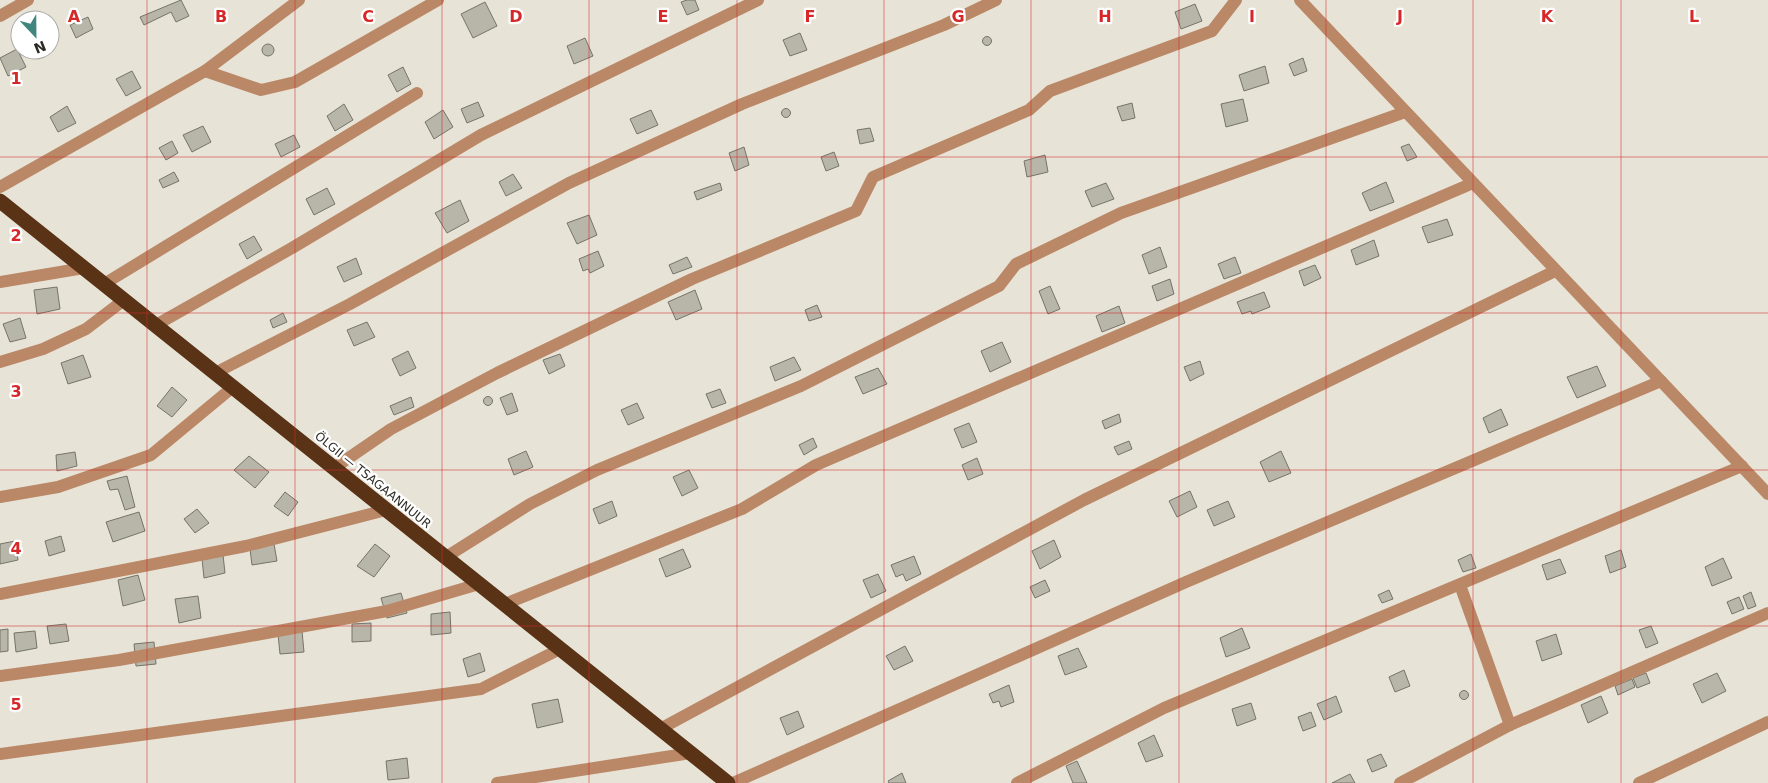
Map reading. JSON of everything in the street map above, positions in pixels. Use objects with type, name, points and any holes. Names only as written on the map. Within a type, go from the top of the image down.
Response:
[{"type":"highway","name":"ÖLGII — TSAGAANNUUR","points":[[1,203],[728,783]]},
{"type":"street","points":[[0,16],[28,0]]},
{"type":"street","points":[[0,188],[205,71],[299,0]]},
{"type":"street","points":[[205,71],[261,90],[295,82],[438,0]]},
{"type":"street","points":[[156,325],[292,248],[481,134],[758,0]]},
{"type":"street","points":[[215,373],[350,304],[569,183],[742,104],[944,26],[996,0]]},
{"type":"street","points":[[334,468],[391,429],[497,372],[692,278],[856,212],[874,177],[1029,110],[1050,91],[1212,31],[1236,0]]},
{"type":"street","points":[[1300,0],[1768,494]]},
{"type":"street","points":[[104,284],[418,93]]},
{"type":"street","points":[[446,557],[530,504],[598,470],[801,386],[999,286],[1016,264],[1121,213],[1405,112]]},
{"type":"street","points":[[505,604],[742,509],[816,465],[1473,183]]},
{"type":"street","points":[[0,282],[84,268]]},
{"type":"street","points":[[660,729],[1084,500],[1555,271]]},
{"type":"street","points":[[0,362],[44,349],[86,328],[124,300]]},
{"type":"street","points":[[733,783],[1186,582],[1662,381]]},
{"type":"street","points":[[0,497],[58,487],[151,455],[234,388]]},
{"type":"street","points":[[1016,783],[1164,708],[1742,466]]},
{"type":"street","points":[[0,594],[246,546],[386,510]]},
{"type":"street","points":[[0,676],[119,660],[377,612],[479,584]]},
{"type":"street","points":[[1460,584],[1510,725]]},
{"type":"street","points":[[1400,783],[1510,725],[1768,613]]},
{"type":"street","points":[[0,754],[480,689],[560,648]]},
{"type":"street","points":[[1639,783],[1768,722]]},
{"type":"street","points":[[497,783],[691,753]]},
{"type":"building","points":[[181,0],[189,16],[176,22],[171,12],[144,25],[140,17]]},
{"type":"building","points":[[695,0],[699,10],[687,15],[681,2]]},
{"type":"building","points":[[485,2],[497,26],[473,38],[461,14]]},
{"type":"building","points":[[1195,4],[1202,21],[1181,29],[1175,12]]},
{"type":"building","points":[[88,17],[93,29],[76,38],[70,25]]},
{"type":"building","points":[[800,33],[807,50],[790,56],[783,40]]},
{"type":"building","points":[[987,37],[991,41],[987,45],[983,41]]},
{"type":"building","points":[[585,38],[593,56],[574,64],[567,46]]},
{"type":"building","points":[[268,44],[274,50],[268,56],[262,50]]},
{"type":"building","points":[[10,53],[10,60],[22,60],[26,67],[8,76],[0,58]]},
{"type":"building","points":[[1303,58],[1307,71],[1294,76],[1289,64]]},
{"type":"building","points":[[1265,66],[1269,83],[1244,91],[1239,75]]},
{"type":"building","points":[[403,67],[411,84],[397,92],[388,75]]},
{"type":"building","points":[[132,71],[141,88],[126,96],[116,79]]},
{"type":"building","points":[[1243,99],[1248,121],[1226,127],[1221,104]]},
{"type":"building","points":[[478,102],[484,116],[467,123],[461,109]]},
{"type":"building","points":[[1132,103],[1135,118],[1122,121],[1117,107]]},
{"type":"building","points":[[344,104],[353,120],[335,131],[327,116]]},
{"type":"building","points":[[67,106],[76,123],[58,132],[50,117]]},
{"type":"building","points":[[786,109],[790,113],[786,117],[782,113]]},
{"type":"building","points":[[443,110],[453,127],[434,139],[425,122]]},
{"type":"building","points":[[651,110],[658,125],[637,134],[630,119]]},
{"type":"building","points":[[203,126],[211,142],[192,152],[183,135]]},
{"type":"building","points":[[870,128],[874,141],[860,144],[857,130]]},
{"type":"building","points":[[294,135],[300,147],[281,157],[275,144]]},
{"type":"building","points":[[172,141],[178,153],[166,160],[159,148]]},
{"type":"building","points":[[1409,144],[1417,157],[1407,161],[1401,147]]},
{"type":"building","points":[[744,147],[749,165],[735,171],[729,153]]},
{"type":"building","points":[[834,152],[839,166],[826,171],[821,157]]},
{"type":"building","points":[[1045,155],[1048,172],[1027,177],[1024,161]]},
{"type":"building","points":[[174,172],[179,181],[163,188],[159,180]]},
{"type":"building","points":[[513,174],[522,188],[506,196],[499,182]]},
{"type":"building","points":[[1386,182],[1394,202],[1370,211],[1362,193]]},
{"type":"building","points":[[720,183],[722,190],[697,200],[694,192]]},
{"type":"building","points":[[1106,183],[1114,199],[1092,207],[1085,191]]},
{"type":"building","points":[[327,188],[335,204],[314,215],[306,199]]},
{"type":"building","points":[[460,200],[469,221],[447,233],[435,213]]},
{"type":"building","points":[[589,215],[597,235],[577,244],[567,223]]},
{"type":"building","points":[[1447,219],[1453,235],[1428,243],[1422,227]]},
{"type":"building","points":[[254,236],[262,250],[247,259],[239,244]]},
{"type":"building","points":[[1374,240],[1379,256],[1356,265],[1351,250]]},
{"type":"building","points":[[1160,247],[1167,267],[1149,274],[1142,255]]},
{"type":"building","points":[[598,251],[604,266],[590,273],[588,269],[583,271],[579,259]]},
{"type":"building","points":[[687,257],[692,267],[673,274],[669,265]]},
{"type":"building","points":[[1235,257],[1241,273],[1224,279],[1218,264]]},
{"type":"building","points":[[356,258],[362,274],[344,282],[337,267]]},
{"type":"building","points":[[1315,265],[1321,278],[1304,286],[1299,271]]},
{"type":"building","points":[[1170,279],[1174,294],[1157,301],[1152,286]]},
{"type":"building","points":[[1050,286],[1060,309],[1048,314],[1039,291]]},
{"type":"building","points":[[57,287],[60,309],[37,314],[34,290]]},
{"type":"building","points":[[695,290],[702,309],[676,320],[668,302]]},
{"type":"building","points":[[1264,292],[1270,307],[1252,314],[1251,311],[1242,314],[1237,302]]},
{"type":"building","points":[[817,305],[822,317],[809,321],[805,310]]},
{"type":"building","points":[[1119,306],[1125,323],[1102,332],[1096,316]]},
{"type":"building","points":[[283,313],[287,322],[273,328],[270,320]]},
{"type":"building","points":[[20,318],[26,338],[10,342],[3,324]]},
{"type":"building","points":[[367,322],[375,337],[354,346],[347,330]]},
{"type":"building","points":[[1002,342],[1011,362],[990,372],[981,351]]},
{"type":"building","points":[[408,351],[416,368],[400,376],[392,359]]},
{"type":"building","points":[[560,354],[565,366],[549,374],[543,360]]},
{"type":"building","points":[[83,355],[91,377],[68,384],[61,363]]},
{"type":"building","points":[[794,357],[801,370],[775,381],[770,367]]},
{"type":"building","points":[[1200,361],[1204,374],[1190,381],[1184,367]]},
{"type":"building","points":[[1597,366],[1606,386],[1577,398],[1567,377]]},
{"type":"building","points":[[878,368],[887,384],[863,394],[855,377]]},
{"type":"building","points":[[172,387],[187,400],[172,417],[157,406]]},
{"type":"building","points":[[720,389],[726,403],[712,408],[706,394]]},
{"type":"building","points":[[512,393],[518,411],[507,415],[500,398]]},
{"type":"building","points":[[411,397],[414,407],[394,415],[390,406]]},
{"type":"building","points":[[488,397],[492,401],[488,405],[484,401]]},
{"type":"building","points":[[637,403],[644,418],[628,425],[621,410]]},
{"type":"building","points":[[1501,409],[1508,425],[1489,433],[1483,418]]},
{"type":"building","points":[[1119,414],[1121,422],[1105,429],[1102,421]]},
{"type":"building","points":[[969,423],[977,442],[962,448],[954,429]]},
{"type":"building","points":[[813,438],[817,447],[804,455],[799,445]]},
{"type":"building","points":[[1129,441],[1132,449],[1118,455],[1114,447]]},
{"type":"building","points":[[526,451],[533,467],[514,475],[508,459]]},
{"type":"building","points":[[1281,451],[1291,473],[1269,482],[1260,462]]},
{"type":"building","points":[[75,452],[77,466],[57,471],[56,455]]},
{"type":"building","points":[[249,456],[269,472],[255,488],[234,470]]},
{"type":"building","points":[[977,458],[983,474],[968,480],[962,465]]},
{"type":"building","points":[[689,470],[698,488],[682,496],[673,477]]},
{"type":"building","points":[[127,476],[135,507],[125,510],[118,489],[110,490],[107,481]]},
{"type":"building","points":[[1190,491],[1197,507],[1177,517],[1169,501]]},
{"type":"building","points":[[285,492],[298,502],[288,516],[274,506]]},
{"type":"building","points":[[612,501],[617,516],[599,524],[593,509]]},
{"type":"building","points":[[1228,501],[1235,517],[1214,526],[1207,510]]},
{"type":"building","points":[[197,509],[209,523],[195,533],[184,519]]},
{"type":"building","points":[[139,512],[145,531],[113,542],[106,522]]},
{"type":"building","points":[[61,536],[65,551],[49,556],[45,541]]},
{"type":"building","points":[[1054,540],[1061,557],[1040,569],[1032,551]]},
{"type":"building","points":[[15,541],[18,560],[0,564],[0,544]]},
{"type":"building","points":[[274,544],[277,561],[252,565],[250,549]]},
{"type":"building","points":[[375,544],[390,556],[374,577],[357,566]]},
{"type":"building","points":[[683,549],[691,567],[666,577],[659,559]]},
{"type":"building","points":[[1621,550],[1626,567],[1610,573],[1605,556]]},
{"type":"building","points":[[1471,554],[1476,568],[1463,572],[1458,560]]},
{"type":"building","points":[[223,555],[225,573],[204,578],[202,559]]},
{"type":"building","points":[[914,556],[921,574],[906,581],[903,574],[896,577],[891,565]]},
{"type":"building","points":[[1723,558],[1732,578],[1712,586],[1705,567]]},
{"type":"building","points":[[1560,559],[1566,573],[1547,580],[1542,565]]},
{"type":"building","points":[[878,574],[886,591],[871,598],[863,580]]},
{"type":"building","points":[[138,575],[145,600],[123,606],[118,580]]},
{"type":"building","points":[[1045,580],[1050,591],[1035,598],[1030,587]]},
{"type":"building","points":[[1389,590],[1393,599],[1382,603],[1378,595]]},
{"type":"building","points":[[1751,592],[1756,606],[1748,609],[1743,596]]},
{"type":"building","points":[[401,593],[407,613],[387,618],[381,598]]},
{"type":"building","points":[[198,596],[201,618],[179,623],[175,599]]},
{"type":"building","points":[[1739,597],[1744,609],[1732,614],[1727,602]]},
{"type":"building","points":[[450,612],[451,633],[431,635],[431,614]]},
{"type":"building","points":[[371,623],[371,641],[352,642],[352,624]]},
{"type":"building","points":[[66,624],[69,641],[50,644],[47,626]]},
{"type":"building","points":[[1651,626],[1658,643],[1646,648],[1639,630]]},
{"type":"building","points":[[1242,628],[1250,648],[1226,657],[1220,638]]},
{"type":"building","points":[[8,629],[8,651],[0,652],[0,630]]},
{"type":"building","points":[[35,631],[37,648],[16,652],[14,633]]},
{"type":"building","points":[[302,631],[304,652],[280,654],[278,634]]},
{"type":"building","points":[[1556,634],[1562,654],[1542,661],[1536,641]]},
{"type":"building","points":[[154,642],[156,664],[136,666],[134,644]]},
{"type":"building","points":[[905,646],[913,661],[894,670],[886,656]]},
{"type":"building","points":[[1078,648],[1087,667],[1065,675],[1058,656]]},
{"type":"building","points":[[480,653],[485,671],[468,677],[463,659]]},
{"type":"building","points":[[1404,670],[1410,686],[1395,692],[1389,677]]},
{"type":"building","points":[[1646,673],[1650,683],[1637,688],[1633,678]]},
{"type":"building","points":[[1717,673],[1726,691],[1702,703],[1693,684]]},
{"type":"building","points":[[1632,679],[1635,687],[1618,695],[1615,686]]},
{"type":"building","points":[[1009,685],[1014,702],[1001,707],[999,701],[993,703],[989,694]]},
{"type":"building","points":[[1464,691],[1468,695],[1464,699],[1460,695]]},
{"type":"building","points":[[1336,696],[1342,712],[1324,720],[1317,704]]},
{"type":"building","points":[[1601,696],[1608,713],[1588,723],[1581,705]]},
{"type":"building","points":[[558,699],[563,722],[537,728],[532,704]]},
{"type":"building","points":[[1251,703],[1256,719],[1237,726],[1232,709]]},
{"type":"building","points":[[798,711],[804,727],[787,735],[780,718]]},
{"type":"building","points":[[1311,712],[1316,726],[1303,731],[1298,717]]},
{"type":"building","points":[[1154,735],[1163,756],[1146,762],[1138,743]]},
{"type":"building","points":[[1381,754],[1387,766],[1372,772],[1367,760]]},
{"type":"building","points":[[407,758],[409,778],[388,780],[386,761]]},
{"type":"building","points":[[1077,761],[1087,783],[1073,783],[1066,766]]},
{"type":"building","points":[[902,773],[906,783],[889,783],[888,781]]},
{"type":"building","points":[[1350,774],[1355,783],[1332,783]]}]
